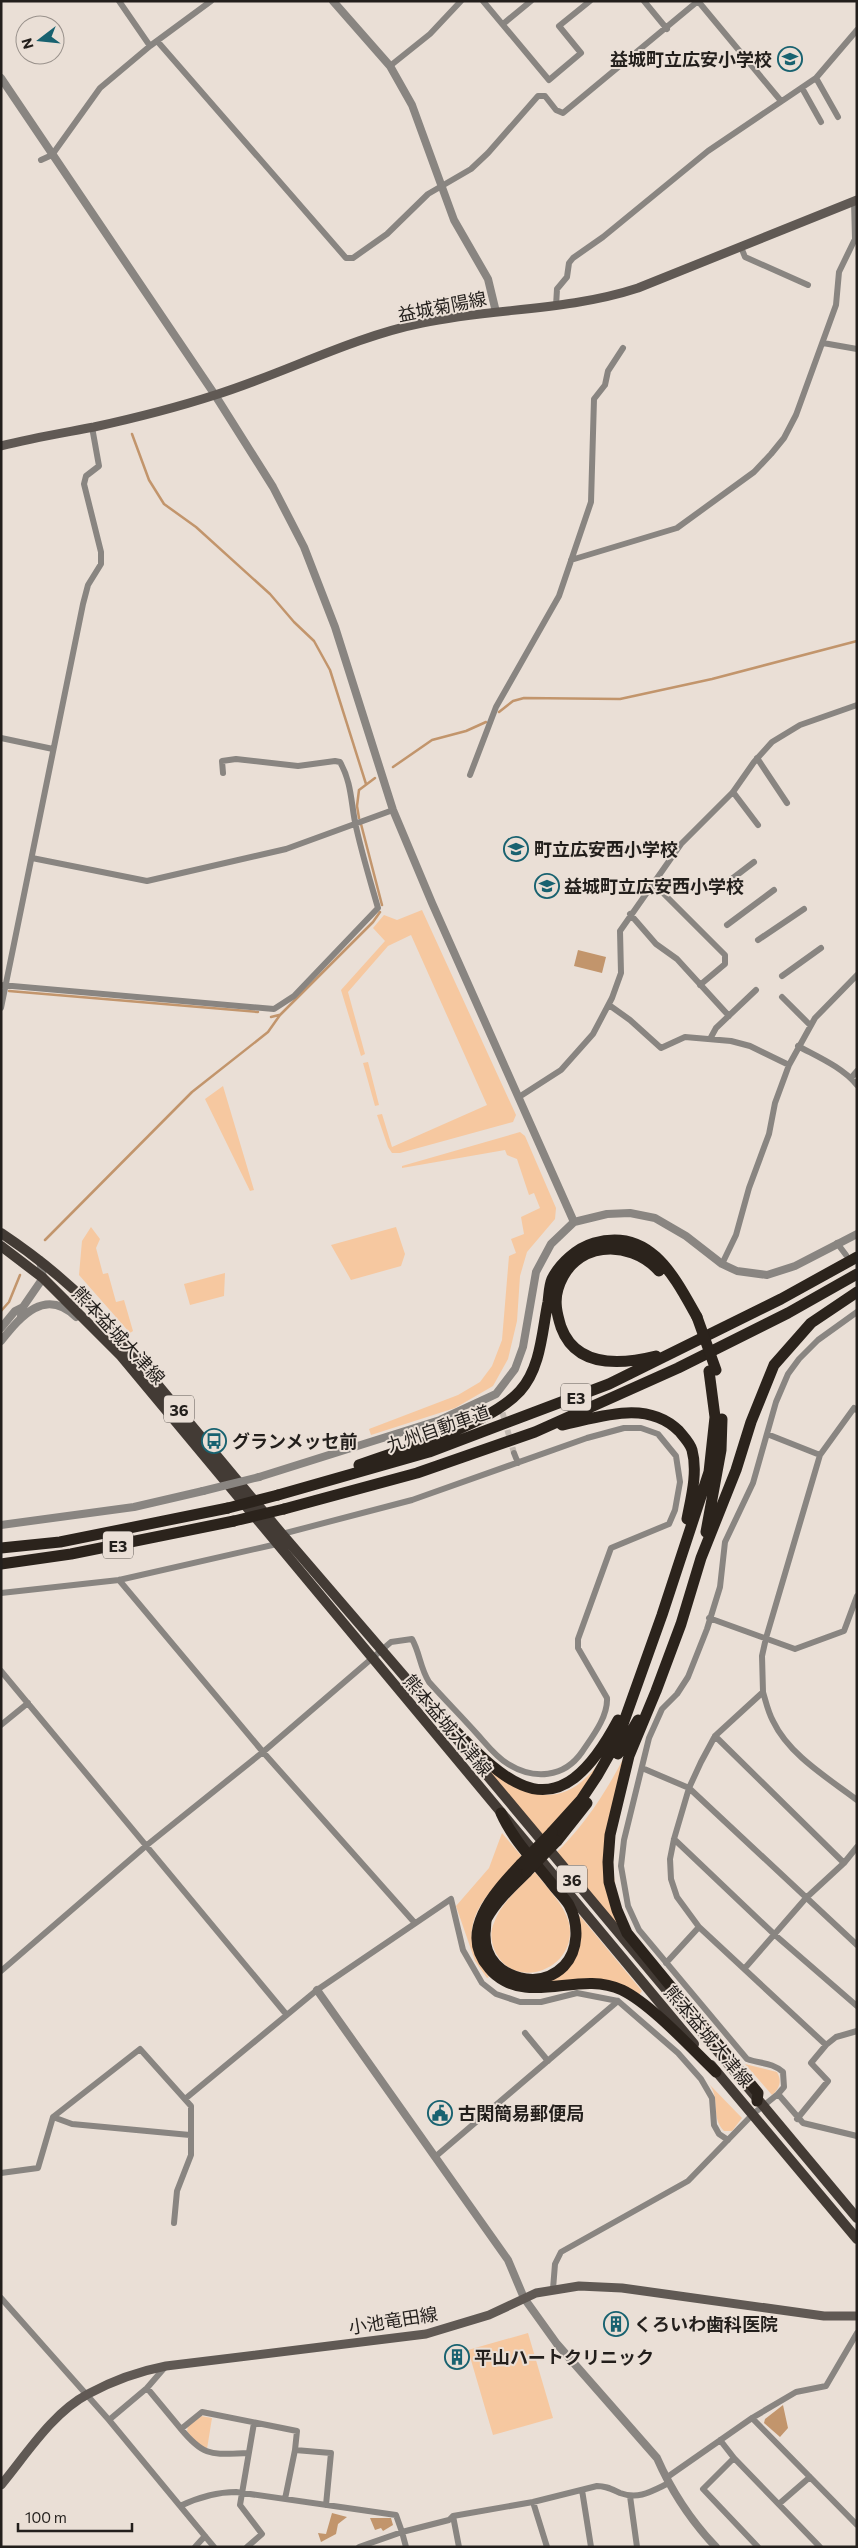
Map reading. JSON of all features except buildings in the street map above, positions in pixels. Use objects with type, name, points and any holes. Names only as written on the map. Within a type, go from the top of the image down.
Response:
[{"type":"highway","points":[[278,1495],[471,1424],[503,1407],[521,1390],[530,1376],[539,1354],[552,1280],[565,1261],[589,1245],[610,1239],[630,1240],[645,1247],[678,1282],[712,1370],[722,1416],[721,1450],[701,1558]]},
{"type":"highway","points":[[670,1352],[614,1363],[600,1362],[580,1354],[563,1333],[557,1314],[558,1290],[565,1275],[578,1261],[600,1249],[614,1248],[635,1253],[652,1264],[667,1280],[693,1318]]},
{"type":"highway","name":"九州自動車道","points":[[1,1548],[60,1542],[228,1508],[429,1452],[610,1384],[670,1352],[781,1299],[851,1256]]},
{"type":"highway","name":"九州自動車道","points":[[1,1564],[71,1554],[234,1521],[417,1473],[535,1432],[687,1363],[788,1313],[857,1274]]},
{"type":"highway","points":[[759,2104],[758,2093],[627,1934],[617,1910],[610,1882],[610,1835],[629,1756],[681,1624],[701,1558],[736,1470],[751,1422],[774,1364],[811,1323],[857,1292]]},
{"type":"highway","points":[[555,1836],[597,1776],[617,1741],[682,1553],[709,1472],[716,1417],[712,1370]]},
{"type":"highway","points":[[535,1432],[630,1412],[650,1415],[671,1423],[685,1438],[692,1450],[694,1469],[682,1553]]},
{"type":"highway","points":[[425,1700],[486,1760],[518,1785],[537,1790],[552,1790],[567,1785],[594,1761],[606,1743],[637,1684]]},
{"type":"highway","points":[[656,1691],[594,1795],[524,1868],[493,1895],[481,1914],[477,1928],[480,1953],[495,1976],[524,1987],[574,1982],[620,1990],[641,2001],[716,2072]]},
{"type":"highway","points":[[501,1813],[509,1830],[569,1905],[576,1929],[572,1956],[555,1974],[544,1978],[517,1978],[502,1971],[490,1958],[485,1939],[486,1920],[524,1868]]},
{"type":"main road","name":"益城菊陽線","points":[[1,446],[39,436],[92,427],[157,412],[215,395],[372,338],[421,323],[610,298],[855,201]]},
{"type":"main road","name":"熊本益城大津線","points":[[1,1233],[40,1260],[72,1286],[142,1364],[282,1534],[425,1700],[759,2104],[857,2218]]},
{"type":"main road","name":"熊本益城大津線","points":[[1,1246],[43,1278],[121,1356],[857,2239]]},
{"type":"main road","name":"小池竜田線","points":[[1,2486],[58,2418],[86,2394],[143,2370],[426,2334],[489,2315],[524,2298],[553,2289],[579,2286],[622,2288],[824,2316],[857,2316]]},
{"type":"street","points":[[119,1],[150,46]]},
{"type":"street","points":[[41,160],[52,155],[95,94],[150,46],[158,42],[211,1]]},
{"type":"street","points":[[333,1],[390,66],[412,105],[454,220],[488,279],[496,312]]},
{"type":"street","points":[[390,66],[430,34],[461,1]]},
{"type":"street","points":[[483,1],[549,80],[581,53],[559,26],[590,1]]},
{"type":"street","points":[[503,24],[530,1]]},
{"type":"street","points":[[644,1],[667,29]]},
{"type":"street","points":[[158,42],[346,258],[353,258],[380,239],[416,204],[471,169],[488,153],[538,96],[545,96],[556,110],[563,113],[667,29],[698,1],[781,101]]},
{"type":"street","points":[[556,306],[558,289],[567,277],[569,263],[573,258],[603,237],[708,151],[816,78],[857,30]]},
{"type":"street","points":[[1,78],[215,395],[273,487],[304,547],[335,627],[393,810],[574,1222]]},
{"type":"street","points":[[816,78],[838,117]]},
{"type":"street","points":[[802,88],[821,122]]},
{"type":"street","points":[[571,560],[678,528],[754,472],[784,438],[796,415],[824,343],[836,305],[839,272],[855,240],[855,201]]},
{"type":"street","points":[[740,247],[745,257],[808,285]]},
{"type":"street","points":[[824,343],[857,349]]},
{"type":"street","points":[[470,775],[496,707],[559,596],[590,502],[594,399],[605,385],[608,371],[623,348]]},
{"type":"street","points":[[1,1008],[4,985],[32,858],[82,604],[88,584],[101,564],[100,552],[84,484],[86,476],[99,466],[92,427]]},
{"type":"street","points":[[519,1097],[561,1070],[593,1034],[609,1005],[621,973],[620,931],[630,914],[681,844],[733,792],[757,758],[772,742],[792,729],[857,705]]},
{"type":"street","points":[[1,738],[53,749]]},
{"type":"street","points":[[757,758],[787,803]]},
{"type":"street","points":[[4,985],[274,1009],[294,996],[378,908],[355,823],[352,796],[340,762],[298,766],[236,759],[222,761],[223,773]]},
{"type":"street","points":[[733,792],[758,825]]},
{"type":"street","points":[[32,858],[147,880],[286,850],[393,810]]},
{"type":"street","points":[[716,890],[754,862]]},
{"type":"street","points":[[653,882],[725,955],[725,964],[700,986]]},
{"type":"street","points":[[727,925],[774,890]]},
{"type":"street","points":[[758,940],[804,909]]},
{"type":"street","points":[[630,914],[656,944],[677,958],[700,986],[729,1016]]},
{"type":"street","points":[[782,976],[821,948]]},
{"type":"street","points":[[722,1264],[736,1235],[749,1188],[769,1134],[775,1103],[789,1065],[810,1025],[857,975]]},
{"type":"street","points":[[710,1039],[716,1028],[756,990]]},
{"type":"street","points":[[782,998],[810,1025]]},
{"type":"street","points":[[609,1005],[630,1020],[661,1048],[685,1036],[730,1041],[750,1046],[789,1065]]},
{"type":"street","points":[[798,1046],[851,1078],[857,1085]]},
{"type":"street","points":[[851,1078],[857,1071]]},
{"type":"street","points":[[1,1525],[134,1508],[259,1477],[440,1420],[496,1394],[515,1369],[523,1347],[536,1272],[551,1244],[574,1222],[607,1214],[630,1213],[655,1218],[686,1236],[722,1264],[737,1271],[767,1275],[795,1266],[857,1234]]},
{"type":"street","points":[[837,1243],[851,1256]]},
{"type":"street","points":[[21,1316],[23,1307],[43,1278],[40,1260]]},
{"type":"street","points":[[43,1278],[56,1279],[72,1286]]},
{"type":"street","points":[[1,1341],[21,1316],[38,1307],[58,1305],[74,1314],[108,1349],[121,1356]]},
{"type":"street","points":[[1,1328],[15,1311],[23,1307]]},
{"type":"street","points":[[553,2289],[555,2264],[561,2252],[688,2180],[753,2114],[759,2104],[778,2094],[784,2087],[783,2072],[770,2063],[759,2064],[747,2059],[639,1930],[628,1906],[622,1884],[621,1866],[624,1840],[649,1738],[656,1720],[688,1677],[720,1587],[725,1542],[753,1483],[780,1393],[799,1359],[828,1332],[857,1312]]},
{"type":"street","points":[[496,1394],[500,1403]]},
{"type":"street","points":[[857,1410],[854,1408],[820,1455],[762,1656],[763,1692],[773,1722],[786,1742],[813,1767],[857,1800]]},
{"type":"street","points":[[1,1971],[147,1845],[263,1752],[391,1642],[412,1639],[418,1649],[421,1669],[429,1682],[492,1751],[510,1766],[532,1773],[552,1774],[569,1766],[580,1755],[596,1731],[607,1706],[607,1698],[578,1648],[578,1639],[611,1548],[669,1524],[680,1482],[679,1465],[671,1448],[658,1434],[641,1428],[608,1431],[412,1500],[282,1534]]},
{"type":"street","points":[[767,1434],[820,1455]]},
{"type":"street","points":[[514,1453],[518,1463]]},
{"type":"street","points":[[1,1593],[119,1580],[277,1544]]},
{"type":"street","points":[[119,1580],[263,1752],[414,1922]]},
{"type":"street","points":[[710,1618],[795,1649],[844,1631],[854,1617],[857,1596]]},
{"type":"street","points":[[1,1671],[286,2014]]},
{"type":"street","points":[[763,1692],[715,1736],[689,1788],[674,1839],[670,1859],[671,1878],[677,1897],[699,1927],[826,2045]]},
{"type":"street","points":[[1,1725],[28,1702]]},
{"type":"street","points":[[715,1736],[844,1862]]},
{"type":"street","points":[[642,1768],[689,1788],[857,1945]]},
{"type":"street","points":[[674,1839],[775,1935],[857,2006]]},
{"type":"street","points":[[745,1968],[806,1898],[857,1847]]},
{"type":"street","points":[[184,2099],[317,1990],[414,1922],[451,1899],[464,1950],[482,1982],[496,1994],[520,2002],[541,2002],[577,1993],[618,2001],[678,2053],[701,2078],[712,2098],[714,2125],[719,2134],[728,2140]]},
{"type":"street","points":[[666,1963],[699,1927]]},
{"type":"street","points":[[317,1990],[508,2260],[524,2298],[557,2344],[658,2458],[667,2480],[705,2535],[716,2547]]},
{"type":"street","points":[[435,2157],[618,2001]]},
{"type":"street","points":[[797,2119],[828,2081],[811,2063],[826,2045],[836,2037],[857,2031]]},
{"type":"street","points":[[525,2033],[548,2061]]},
{"type":"street","points":[[1,2173],[38,2168],[53,2117],[140,2049],[191,2106],[191,2155],[177,2191],[174,2223]]},
{"type":"street","points":[[778,2094],[802,2124],[857,2136]]},
{"type":"street","points":[[53,2117],[72,2124],[190,2135]]},
{"type":"street","points":[[1,2298],[109,2420],[214,2547]]},
{"type":"street","points":[[359,2547],[402,2532],[449,2520],[454,2516],[533,2502],[597,2486],[608,2486],[630,2496],[639,2497],[667,2480],[752,2418],[796,2392],[826,2386],[857,2333]]},
{"type":"street","points":[[109,2420],[147,2388],[166,2366]]},
{"type":"street","points":[[147,2388],[202,2451],[215,2454],[248,2454]]},
{"type":"street","points":[[181,2429],[202,2412],[297,2431],[286,2499]]},
{"type":"street","points":[[752,2418],[857,2524]]},
{"type":"street","points":[[246,2547],[262,2534],[240,2505],[254,2422]]},
{"type":"street","points":[[720,2440],[734,2458],[780,2503],[820,2547]]},
{"type":"street","points":[[294,2450],[331,2453],[326,2505]]},
{"type":"street","points":[[734,2458],[703,2490],[758,2547]]},
{"type":"street","points":[[780,2503],[810,2477]]},
{"type":"street","points":[[582,2490],[591,2547]]},
{"type":"street","points":[[180,2506],[193,2500],[224,2492],[396,2515],[406,2547]]},
{"type":"street","points":[[630,2496],[637,2547]]},
{"type":"street","points":[[533,2502],[547,2547]]},
{"type":"street","points":[[454,2516],[459,2547]]},
{"type":"street","points":[[195,2547],[206,2536]]},
{"type":"shaded area","points":[[422,910],[516,1115],[513,1122],[400,1153],[392,1153],[388,1147],[377,1115],[382,1114],[392,1147],[487,1105],[411,935],[388,946],[348,992],[365,1054],[361,1056],[341,990],[385,941],[373,928],[384,915],[397,920]]},
{"type":"shaded area","points":[[578,950],[606,957],[602,973],[574,966]]},
{"type":"shaded area","points":[[368,1062],[379,1105],[375,1106],[363,1063]]},
{"type":"shaded area","points":[[223,1086],[254,1190],[250,1191],[205,1099]]},
{"type":"shaded area","points":[[520,1132],[525,1136],[556,1208],[555,1219],[527,1252],[520,1276],[517,1321],[508,1359],[493,1386],[455,1408],[371,1435],[369,1429],[458,1395],[480,1382],[492,1366],[502,1340],[509,1256],[516,1253],[511,1239],[524,1234],[521,1217],[540,1208],[534,1193],[529,1195],[517,1159],[507,1155],[505,1150],[402,1168],[402,1166]]},
{"type":"shaded area","points":[[91,1227],[100,1239],[96,1248],[103,1274],[108,1273],[116,1302],[124,1300],[133,1331],[130,1333],[79,1275],[82,1241]]},
{"type":"shaded area","points":[[396,1227],[405,1254],[401,1266],[351,1280],[331,1245]]},
{"type":"shaded area","points":[[225,1273],[224,1296],[190,1305],[184,1284]]},
{"type":"shaded area","points":[[632,1741],[609,1829],[620,1931],[555,1854],[589,1815],[616,1772]]},
{"type":"shaded area","points":[[482,1763],[528,1790],[542,1794],[556,1794],[570,1790],[599,1763],[595,1775],[543,1840]]},
{"type":"shaded area","points":[[502,1833],[523,1858],[496,1884],[485,1898],[477,1912],[472,1927],[472,1942],[477,1959],[489,1977],[487,1978],[475,1961],[456,1906],[489,1868]]},
{"type":"shaded area","points":[[535,1872],[555,1896],[567,1916],[569,1939],[564,1953],[555,1963],[542,1970],[529,1973],[515,1970],[503,1963],[494,1949],[491,1932],[501,1909]]},
{"type":"shaded area","points":[[580,1916],[642,1991],[638,1996],[623,1988],[541,1984],[566,1964],[578,1949],[581,1940],[578,1918]]},
{"type":"shaded area","points":[[745,2064],[777,2072],[779,2084],[777,2090],[772,2095]]},
{"type":"shaded area","points":[[709,2084],[742,2118],[732,2131],[724,2131],[717,2120],[713,2090]]},
{"type":"shaded area","points":[[528,2333],[553,2418],[493,2435],[468,2350]]},
{"type":"shaded area","points":[[783,2405],[788,2428],[780,2437],[764,2423],[765,2419]]},
{"type":"shaded area","points":[[201,2416],[212,2418],[207,2449],[199,2446],[187,2431],[188,2426]]},
{"type":"shaded area","points":[[332,2513],[347,2517],[338,2524],[336,2534],[321,2542],[318,2533],[326,2534]]},
{"type":"shaded area","points":[[370,2518],[391,2518],[393,2525],[383,2531],[381,2528],[375,2530]]},
{"type":"waterway","points":[[132,434],[149,480],[164,504],[196,527],[270,594],[294,622],[314,641],[330,670],[366,784]]},
{"type":"waterway","points":[[499,712],[513,701],[524,698],[620,699],[712,679],[857,641]]},
{"type":"waterway","points":[[393,767],[432,740],[466,731],[486,722]]},
{"type":"waterway","points":[[359,818],[357,806],[359,790],[375,778]]},
{"type":"waterway","points":[[361,824],[382,905]]},
{"type":"waterway","points":[[45,1240],[192,1092],[268,1032],[280,1015],[373,922],[380,912]]},
{"type":"waterway","points":[[9,991],[258,1012]]},
{"type":"waterway","points":[[271,1017],[279,1015]]},
{"type":"waterway","points":[[1,1311],[9,1302],[20,1275]]},
{"type":"tunnel","points":[[500,1404],[514,1453]]},
{"type":"place","name":"益城町立広安小学校","points":[[790,59]]},
{"type":"place","name":"町立広安西小学校","points":[[516,849]]},
{"type":"place","name":"益城町立広安西小学校","points":[[547,886]]},
{"type":"place","name":"グランメッセ前","points":[[214,1441]]},
{"type":"place","name":"古閑簡易郵便局","points":[[440,2113]]},
{"type":"place","name":"くろいわ歯科医院","points":[[616,2324]]},
{"type":"place","name":"平山ハートクリニック","points":[[457,2357]]}]
